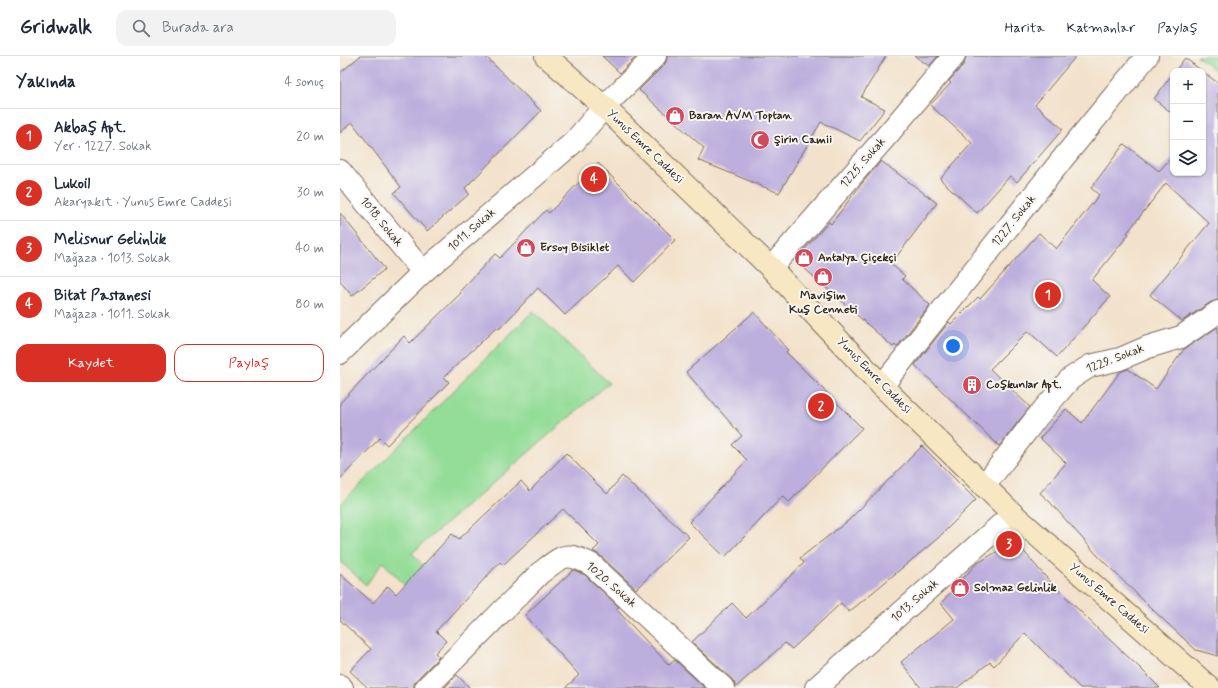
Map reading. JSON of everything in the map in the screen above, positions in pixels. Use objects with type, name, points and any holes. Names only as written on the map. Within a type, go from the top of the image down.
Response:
[{"type":"main road","name":"Yunus Emre Caddesi","points":[[546,56],[604,107],[771,268],[882,386],[1013,514],[1210,688]]},
{"type":"street","name":"1011. Sokak","points":[[340,353],[423,272],[574,142],[604,107],[655,56]]},
{"type":"street","name":"1225. Sokak","points":[[771,268],[954,56]]},
{"type":"street","name":"1227. Sokak","points":[[882,386],[1148,56]]},
{"type":"street","name":"1018. Sokak","points":[[340,171],[423,272]]},
{"type":"street","name":"1229. Sokak","points":[[984,486],[1038,416],[1070,379],[1090,366],[1120,359],[1148,347],[1181,337],[1218,312]]},
{"type":"street","name":"1013. Sokak","points":[[816,688],[1013,514]]},
{"type":"street","name":"1020. Sokak","points":[[426,688],[540,573],[559,558],[567,556],[575,557],[592,565],[723,688]]},
{"type":"green space","points":[[1197,56],[1218,56],[1218,72]]},
{"type":"green space","points":[[533,311],[609,383],[412,553],[442,587],[426,608],[383,562],[366,585],[340,561],[340,505]]},
{"type":"building","points":[[360,56],[485,56],[541,111],[465,188],[469,194],[427,231],[394,193],[401,187],[352,122],[340,133],[340,73]]},
{"type":"building","points":[[602,56],[637,56],[620,73]]},
{"type":"building","points":[[667,56],[886,56],[861,97],[885,109],[860,141],[821,122],[779,193],[698,160],[704,148],[639,90],[664,65],[667,60]]},
{"type":"building","points":[[915,56],[938,56],[929,66]]},
{"type":"building","points":[[966,56],[1076,56],[1035,105],[1063,129],[1017,182],[1010,176],[977,213],[940,179],[972,143],[930,105],[951,83],[949,81],[964,64]]},
{"type":"building","points":[[1185,58],[1198,68],[1177,68]]},
{"type":"building","points":[[1206,74],[1218,83],[1218,300],[1211,302],[1182,321],[1150,295],[1209,223],[1166,183],[1127,233],[1129,234],[1092,280],[1110,297],[1057,357],[1028,331],[990,369],[1030,407],[999,446],[915,365],[949,322],[951,324],[978,297],[980,299],[1039,233],[1056,249],[1099,195],[1091,188],[1124,144],[1159,171],[1170,159],[1170,176],[1206,176]]},
{"type":"building","points":[[1170,77],[1170,112],[1154,99]]},
{"type":"building","points":[[881,161],[937,203],[891,264],[905,276],[902,279],[930,305],[897,347],[895,345],[893,347],[795,260],[829,222],[831,224]]},
{"type":"building","points":[[598,163],[675,240],[634,282],[618,266],[565,315],[538,288],[499,329],[497,327],[444,377],[449,382],[387,445],[380,438],[340,479],[340,403],[404,336],[410,343],[461,293],[460,291],[495,254],[500,258],[546,210],[549,213]]},
{"type":"building","points":[[340,213],[385,269],[352,296],[340,281]]},
{"type":"building","points":[[754,312],[788,350],[786,352],[862,428],[789,502],[783,496],[725,557],[689,522],[747,460],[732,445],[742,436],[686,372]]},
{"type":"building","points":[[1218,327],[1218,656],[1196,650],[1098,556],[1049,501],[1040,493],[1066,463],[1040,438],[1066,409],[1082,423],[1120,372],[1128,369],[1156,389],[1184,349]]},
{"type":"building","points":[[922,446],[976,500],[937,539],[849,612],[841,603],[792,649],[785,643],[735,688],[735,684],[732,679],[692,642],[732,603],[746,618],[804,563],[800,558],[849,520]]},
{"type":"building","points":[[566,453],[607,494],[622,476],[689,537],[636,589],[601,556],[593,551],[599,545],[563,509],[503,565],[500,562],[436,631],[446,641],[435,653],[439,657],[417,679],[414,684],[414,688],[368,688],[350,671],[371,649],[340,620],[340,574],[373,603],[388,586],[396,594],[452,534],[459,539],[521,481],[530,491]]},
{"type":"building","points":[[1015,541],[1043,574],[1160,688],[1080,688],[1025,633],[994,666],[990,662],[957,688],[921,688],[901,662],[954,619],[941,603],[976,564]]},
{"type":"building","points":[[573,570],[585,575],[619,607],[616,609],[669,665],[675,660],[705,688],[565,688],[579,675],[525,615]]},
{"type":"building","points":[[457,675],[470,688],[444,688]]},
{"type":"place","name":"Baran AVM Toptan","points":[[675,116]]},
{"type":"place","name":"Şirin Camii","points":[[760,140]]},
{"type":"place","name":"Bitat Pastanesi","points":[[594,179]]},
{"type":"place","name":"Ersoy Bisiklet","points":[[526,248]]},
{"type":"place","name":"Antalya Çiçekçi","points":[[804,258]]},
{"type":"place","name":"Mavişim Kuş Cenneti","points":[[823,277]]},
{"type":"place","name":"Akbaş Apt.","points":[[1048,295]]},
{"type":"place","name":"Coşkunlar Apt.","points":[[972,385]]},
{"type":"place","name":"Lukoil","points":[[821,406]]},
{"type":"place","name":"Melisnur Gelinlik","points":[[1009,544]]},
{"type":"place","name":"Solmaz Gelinlik","points":[[960,588]]}]
